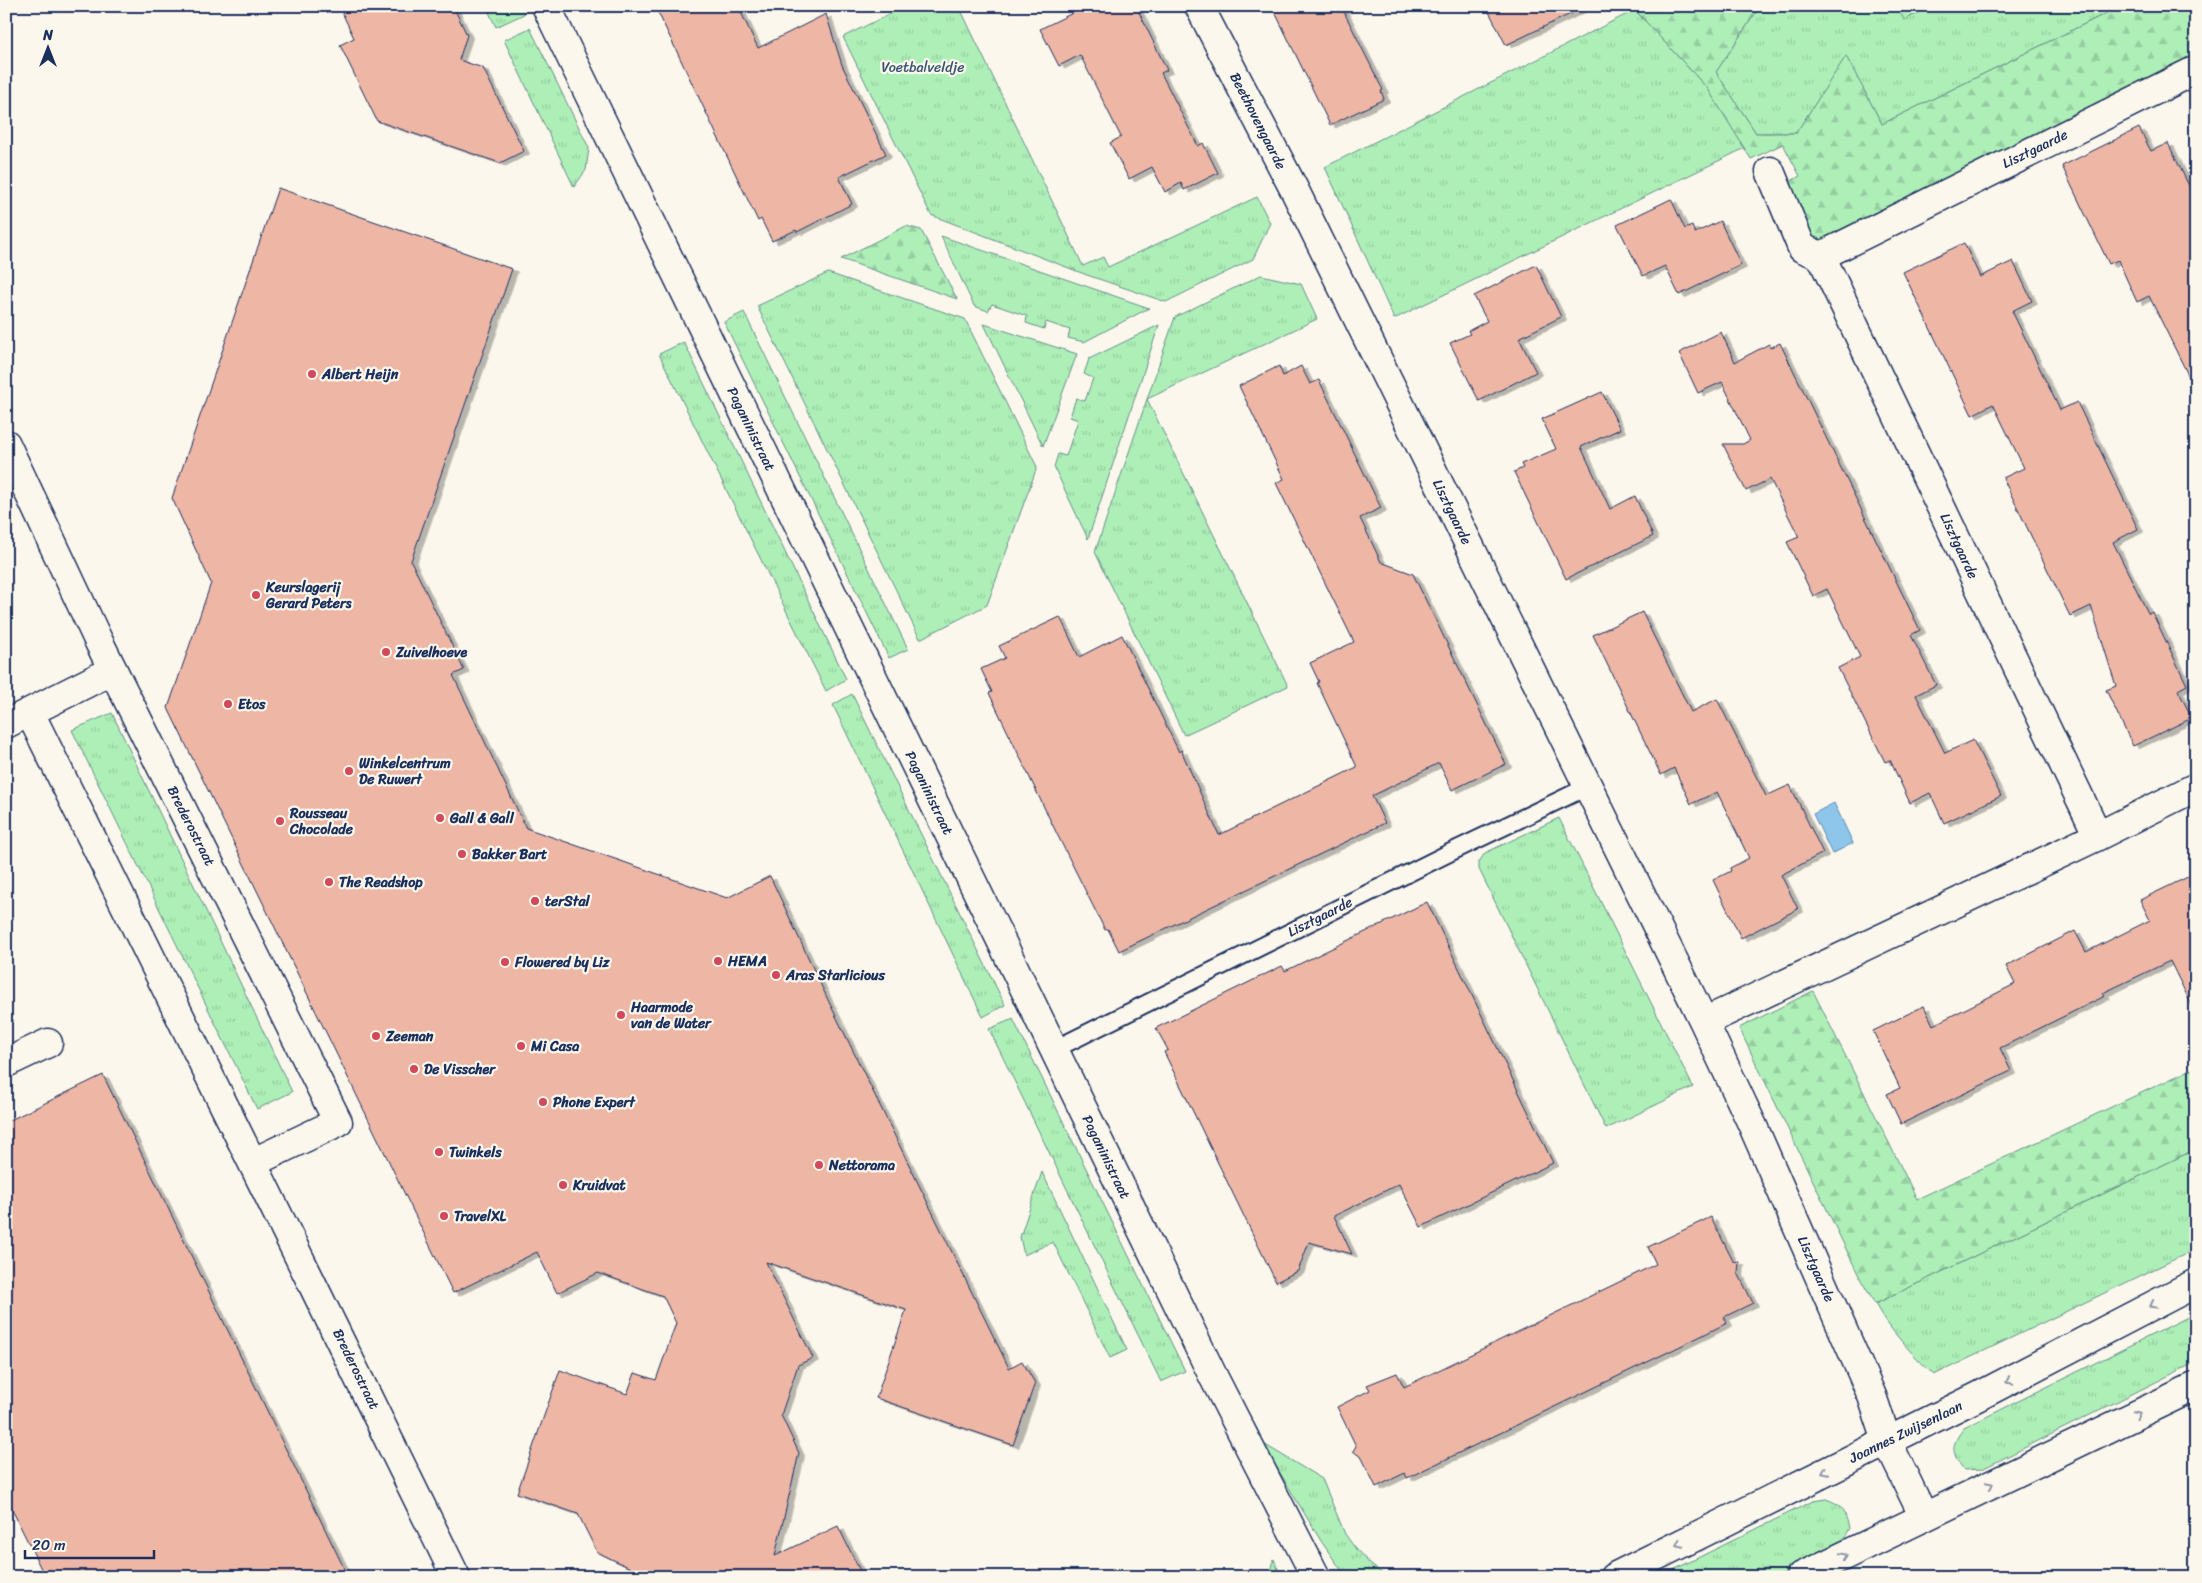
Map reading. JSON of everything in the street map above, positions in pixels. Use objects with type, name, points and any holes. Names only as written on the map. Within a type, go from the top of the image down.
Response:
[{"type":"street","name":"Paganinistraat","points":[[546,6],[636,194],[1055,1049],[1216,1384],[1316,1577]]},
{"type":"street","name":"Beethovengaarde","points":[[1199,6],[1316,236]]},
{"type":"street","name":"Lisztgaarde","points":[[2098,836],[1821,256],[2196,70]]},
{"type":"street","points":[[1770,171],[1802,248],[1821,256]]},
{"type":"street","name":"Lisztgaarde","points":[[1316,236],[1704,1022],[1752,1124],[1872,1396],[1887,1441],[1924,1517]]},
{"type":"street","name":"Brederostraat","points":[[6,444],[113,670],[338,1122],[254,1162]]},
{"type":"street","points":[[18,719],[113,670]]},
{"type":"street","name":"Brederostraat","points":[[18,719],[159,976],[254,1162],[456,1577]]},
{"type":"street","points":[[1704,1022],[2196,788]]},
{"type":"street","points":[[6,1063],[48,1043]]},
{"type":"street","name":"Joannes Zwijsenlaan","points":[[1614,1577],[1979,1396],[2196,1283]]},
{"type":"street","points":[[1800,1577],[2196,1386]]},
{"type":"lane","name":"Lisztgaarde","points":[[1055,1049],[1449,853],[1587,787]]},
{"type":"green space","points":[[486,6],[521,6],[524,14],[496,27]]},
{"type":"green space","name":"Voetbalveldje","points":[[906,6],[959,6],[1083,266],[1103,257],[1108,267],[1257,197],[1270,223],[1253,259],[1166,302],[1087,275],[931,215],[843,37]]},
{"type":"green space","points":[[1642,6],[1760,6],[1716,72],[1756,133],[1796,133],[1846,56],[1882,124],[2121,6],[2195,6],[2196,56],[1813,244],[1782,186],[1800,176],[1783,144],[1751,159],[1708,89],[1635,10]]},
{"type":"green space","points":[[1760,6],[2121,6],[1882,124],[1846,57],[1796,133],[1756,133],[1716,72]]},
{"type":"green space","points":[[1897,6],[1933,6],[1904,20]]},
{"type":"green space","points":[[1635,10],[1708,89],[1745,148],[1394,319],[1325,167]]},
{"type":"green space","points":[[530,28],[589,148],[586,170],[574,187],[504,40]]},
{"type":"green space","points":[[906,226],[921,230],[957,299],[841,259]]},
{"type":"green space","points":[[941,236],[1149,308],[1084,342],[1068,338],[1070,330],[1046,322],[1044,329],[1026,323],[1027,316],[992,304],[988,311],[974,306]]},
{"type":"green space","points":[[828,273],[965,319],[1037,467],[987,605],[920,639],[757,306]]},
{"type":"green space","points":[[1261,275],[1301,284],[1317,319],[1147,399],[1175,317]]},
{"type":"green space","points":[[744,312],[908,649],[889,658],[724,322]]},
{"type":"green space","points":[[984,324],[1077,354],[1043,446]]},
{"type":"green space","points":[[1159,325],[1088,539],[1054,467],[1058,454],[1066,456],[1078,420],[1070,417],[1076,398],[1085,401],[1093,378],[1084,374],[1089,359]]},
{"type":"green space","points":[[684,342],[846,679],[826,691],[659,354]]},
{"type":"green space","points":[[1147,399],[1288,686],[1184,735],[1095,552]]},
{"type":"green space","points":[[852,694],[1005,1005],[983,1017],[833,705]]},
{"type":"green space","points":[[112,713],[292,1092],[257,1109],[72,730]]},
{"type":"green space","points":[[1559,818],[1693,1087],[1606,1129],[1479,869],[1479,862],[1485,853]]},
{"type":"green space","points":[[1813,991],[1917,1199],[2196,1067],[2196,1149],[1875,1304],[1861,1280],[1739,1028]]},
{"type":"green space","points":[[1013,1019],[1185,1371],[1161,1382],[989,1029]]},
{"type":"green space","points":[[2196,1149],[2196,1249],[1934,1375],[1902,1342],[1875,1304]]},
{"type":"green space","points":[[1042,1172],[1127,1350],[1110,1358],[1053,1242],[1024,1255],[1020,1237]]},
{"type":"green space","points":[[2196,1313],[2196,1362],[1982,1469],[1964,1470],[1960,1464],[1955,1454],[1954,1444],[1964,1428]]},
{"type":"green space","points":[[1262,1443],[1322,1479],[1345,1534],[1371,1565],[1387,1577],[1346,1577],[1321,1541]]},
{"type":"green space","points":[[1826,1499],[1840,1506],[1847,1517],[1850,1528],[1843,1541],[1833,1549],[1775,1577],[1659,1577],[1813,1501]]},
{"type":"green space","points":[[1274,1559],[1281,1577],[1270,1577]]},
{"type":"water","points":[[1834,803],[1853,843],[1832,854],[1813,814]]},
{"type":"building","points":[[339,6],[453,6],[467,35],[459,60],[483,68],[524,151],[500,163],[377,121],[340,45],[354,38]]},
{"type":"building","points":[[655,6],[738,6],[758,48],[826,14],[842,65],[886,154],[839,177],[852,204],[797,232],[796,230],[772,241],[761,219],[758,221]]},
{"type":"building","points":[[1087,6],[1136,6],[1167,70],[1161,73],[1198,146],[1203,143],[1218,173],[1184,190],[1181,183],[1165,192],[1152,167],[1129,179],[1110,143],[1121,137],[1080,55],[1059,66],[1040,29]]},
{"type":"building","points":[[1272,6],[1341,6],[1383,90],[1381,91],[1384,99],[1330,125]]},
{"type":"building","points":[[1486,6],[1587,6],[1506,45]]},
{"type":"building","points":[[2139,128],[2151,151],[2168,143],[2196,200],[2196,391],[2149,296],[2137,302],[2118,260],[2109,264],[2062,166]]},
{"type":"building","name":"Winkelcentrum De Ruwert","points":[[278,188],[512,269],[411,561],[464,670],[453,675],[526,828],[727,898],[770,876],[829,1002],[1009,1368],[1022,1361],[1035,1383],[1013,1445],[876,1398],[906,1310],[766,1262],[813,1358],[798,1365],[781,1415],[799,1453],[775,1556],[838,1526],[863,1577],[649,1577],[597,1552],[578,1514],[517,1493],[560,1370],[627,1394],[635,1373],[656,1380],[676,1323],[663,1296],[598,1273],[557,1293],[537,1252],[453,1293],[168,708],[211,583],[172,498]]},
{"type":"building","points":[[1671,199],[1685,229],[1692,226],[1695,233],[1720,221],[1741,265],[1679,295],[1665,266],[1643,276],[1617,225]]},
{"type":"building","points":[[1964,243],[1980,277],[2013,261],[2032,301],[2012,311],[2060,410],[2077,402],[2138,529],[2113,542],[2147,611],[2149,614],[2152,612],[2187,685],[2178,690],[2192,718],[2133,746],[2106,690],[2116,686],[2091,606],[2070,616],[2003,478],[2024,468],[1993,404],[1972,415],[1903,272]]},
{"type":"building","points":[[1536,265],[1561,317],[1519,338],[1536,372],[1479,401],[1450,343],[1470,334],[1468,331],[1487,321],[1474,296]]},
{"type":"building","points":[[1721,332],[1735,362],[1769,344],[1770,348],[1780,343],[1920,630],[1911,635],[1936,685],[1916,695],[1945,753],[1973,740],[2001,796],[1944,823],[1930,793],[1910,803],[1890,760],[1885,762],[1838,668],[1860,657],[1827,589],[1813,596],[1787,542],[1799,537],[1770,479],[1746,491],[1723,444],[1743,444],[1750,440],[1722,382],[1698,393],[1679,353]]},
{"type":"building","points":[[1279,366],[1283,376],[1301,366],[1310,384],[1319,380],[1381,508],[1360,518],[1381,562],[1413,574],[1506,764],[1452,790],[1439,763],[1372,796],[1385,823],[1119,951],[1108,929],[1105,930],[1056,832],[989,693],[992,692],[981,669],[1005,658],[999,646],[1060,617],[1079,657],[1122,635],[1179,752],[1181,750],[1219,835],[1357,767],[1317,683],[1319,682],[1310,663],[1354,642],[1276,483],[1284,479],[1239,386]]},
{"type":"building","points":[[1602,392],[1620,429],[1581,447],[1610,509],[1635,496],[1653,536],[1566,579],[1514,472],[1523,468],[1521,464],[1556,449],[1542,419]]},
{"type":"building","points":[[1642,612],[1691,712],[1717,699],[1766,796],[1790,785],[1823,853],[1781,875],[1798,909],[1741,938],[1713,880],[1731,871],[1730,868],[1749,858],[1717,792],[1691,804],[1674,768],[1661,775],[1593,635]]},
{"type":"building","points":[[2196,873],[2196,1014],[2170,961],[2103,993],[2105,996],[2000,1048],[2011,1071],[1901,1124],[1887,1094],[1900,1088],[1873,1031],[1924,1006],[1933,1025],[2015,984],[2006,966],[2075,931],[2086,952],[2150,920],[2140,900]]},
{"type":"building","points":[[1427,902],[1553,1163],[1421,1227],[1399,1184],[1334,1216],[1352,1254],[1309,1242],[1298,1271],[1276,1282],[1164,1052],[1168,1050],[1156,1028],[1282,966],[1285,971]]},
{"type":"building","points":[[103,1075],[343,1566],[346,1577],[45,1577],[6,1497],[6,1122]]},
{"type":"building","points":[[1711,1217],[1733,1261],[1739,1262],[1738,1273],[1753,1303],[1724,1317],[1727,1323],[1691,1341],[1407,1478],[1405,1473],[1376,1487],[1362,1458],[1353,1451],[1356,1446],[1337,1407],[1370,1390],[1367,1385],[1397,1373],[1404,1387],[1656,1264],[1648,1247]]},
{"type":"place","name":"Albert Heijn","points":[[312,374]]},
{"type":"place","name":"Keurslagerij Gerard Peters","points":[[256,595]]},
{"type":"place","name":"Zuivelhoeve","points":[[386,652]]},
{"type":"place","name":"Etos","points":[[228,704]]},
{"type":"place","name":"Winkelcentrum De Ruwert","points":[[349,771]]},
{"type":"place","name":"Gall & Gall","points":[[440,818]]},
{"type":"place","name":"Rousseau Chocolade","points":[[280,821]]},
{"type":"place","name":"Bakker Bart","points":[[462,854]]},
{"type":"place","name":"The Readshop","points":[[329,882]]},
{"type":"place","name":"terStal","points":[[535,901]]},
{"type":"place","name":"HEMA","points":[[718,961]]},
{"type":"place","name":"Flowered by Liz","points":[[505,962]]},
{"type":"place","name":"Aras Starlicious","points":[[776,975]]},
{"type":"place","name":"Haarmode van de Water","points":[[621,1015]]},
{"type":"place","name":"Zeeman","points":[[376,1036]]},
{"type":"place","name":"Mi Casa","points":[[521,1046]]},
{"type":"place","name":"De Visscher","points":[[414,1069]]},
{"type":"place","name":"Phone Expert","points":[[543,1102]]},
{"type":"place","name":"Twinkels","points":[[439,1152]]},
{"type":"place","name":"Nettorama","points":[[819,1165]]},
{"type":"place","name":"Kruidvat","points":[[563,1185]]},
{"type":"place","name":"TravelXL","points":[[444,1216]]}]
